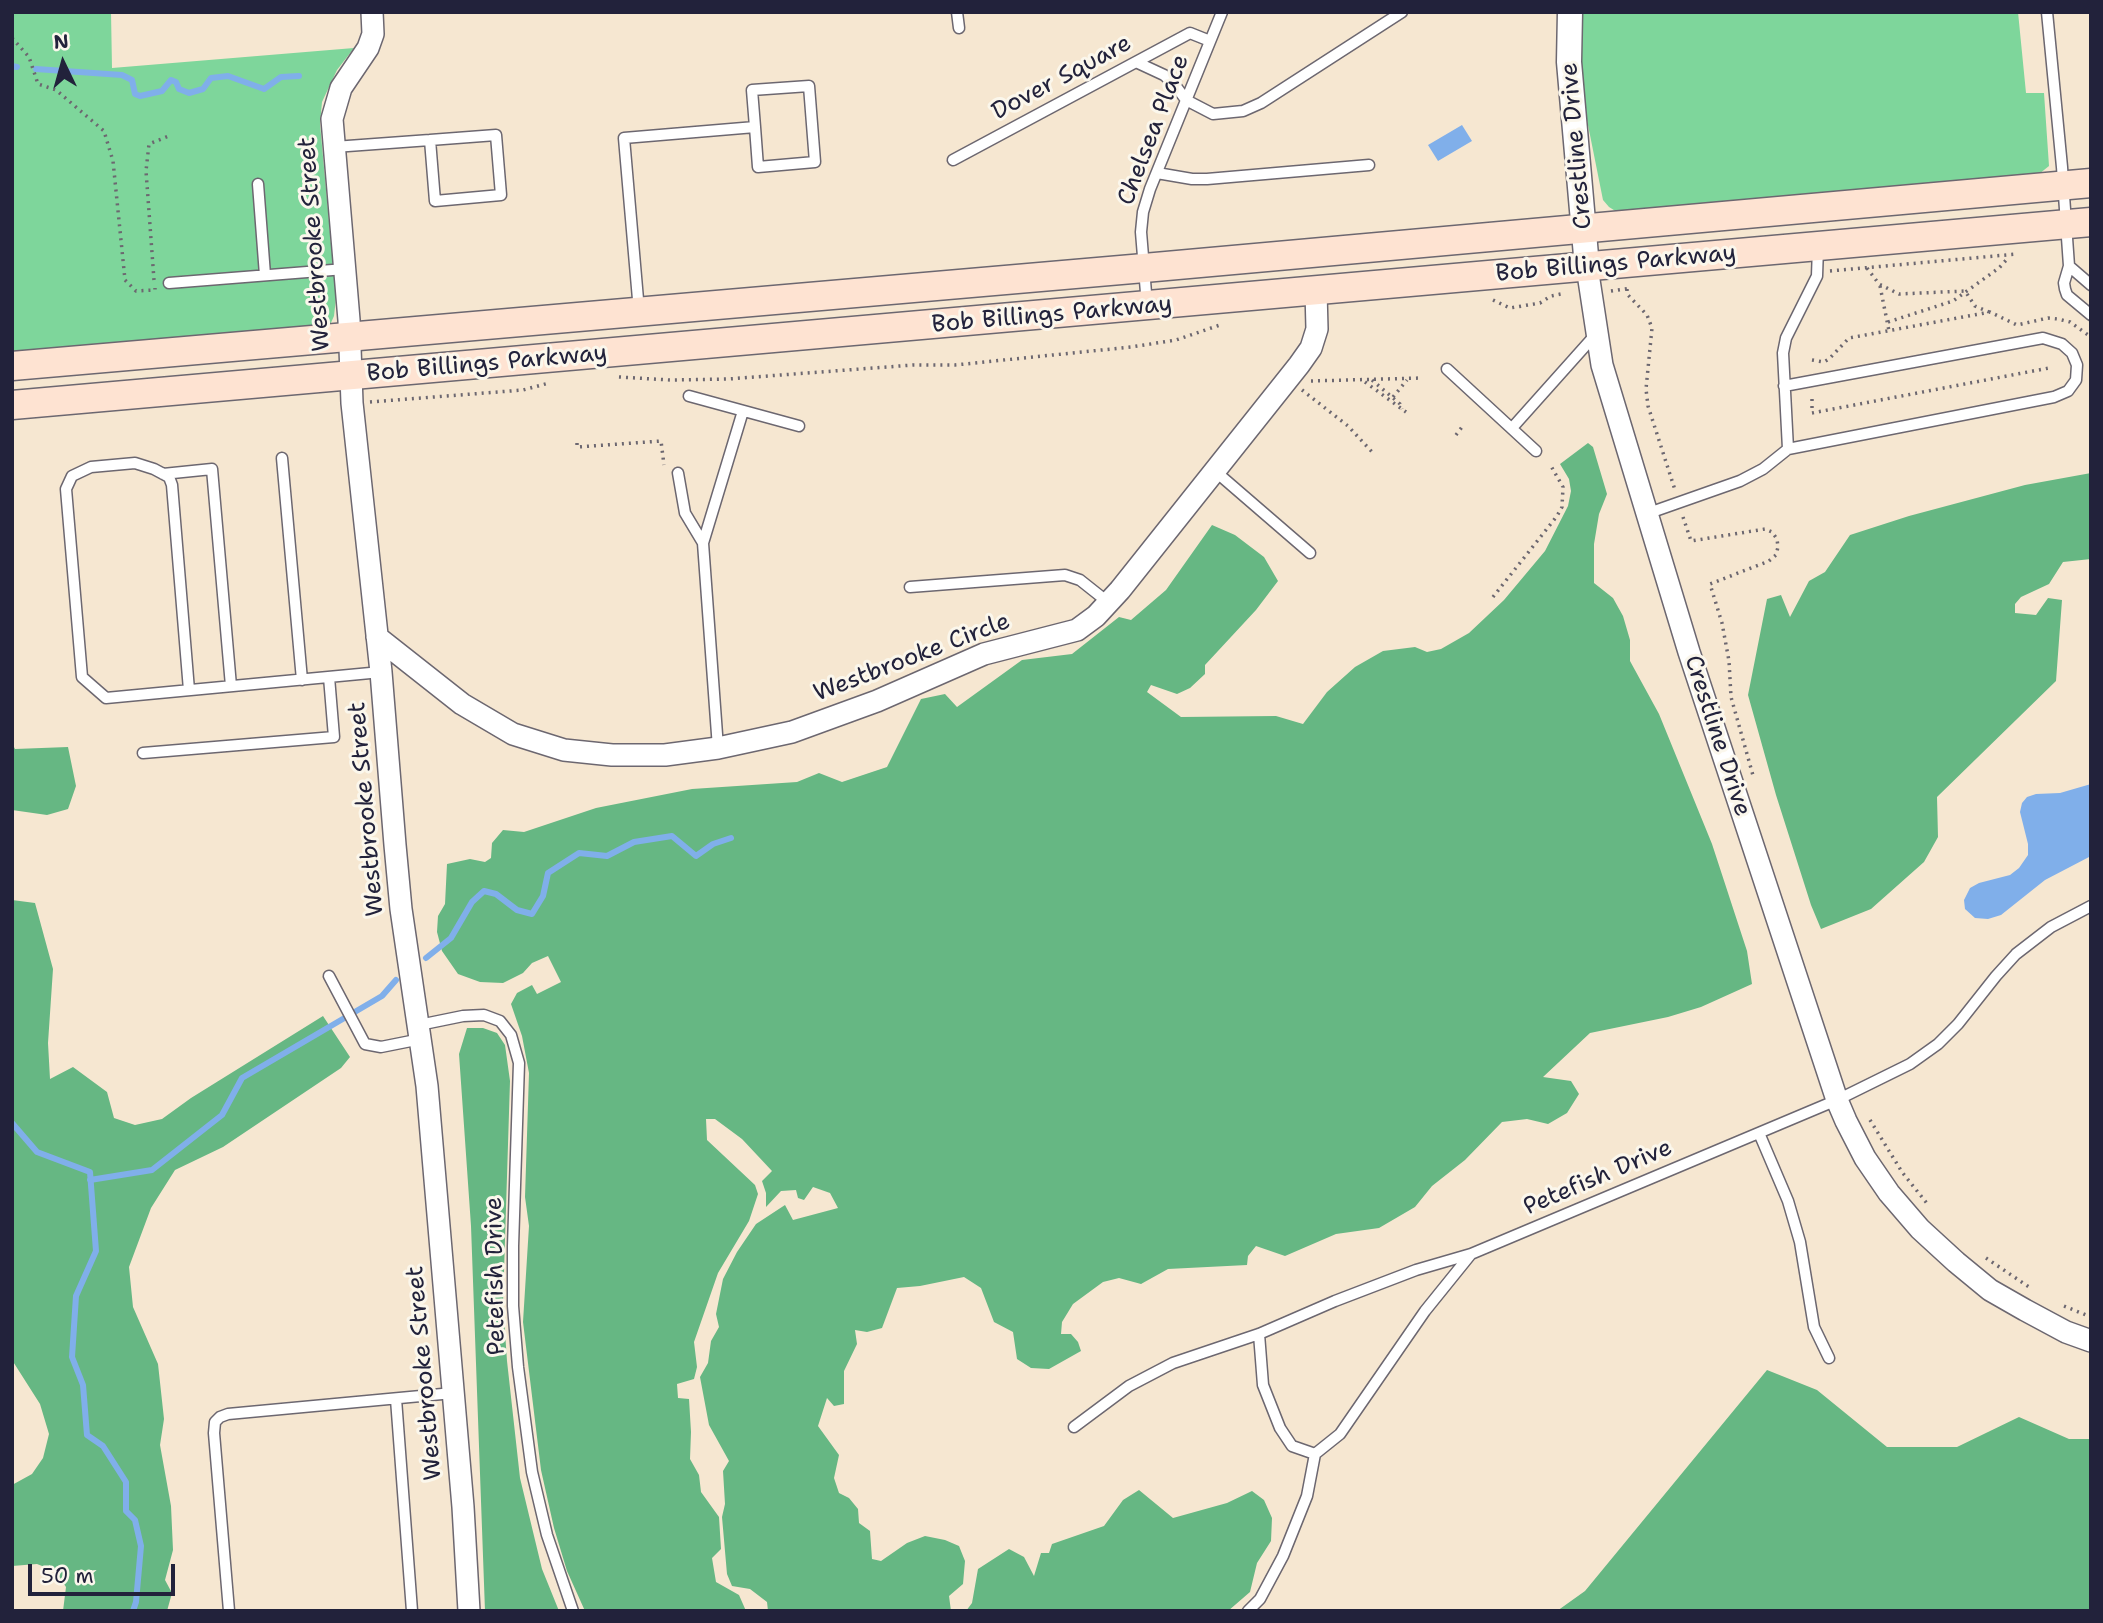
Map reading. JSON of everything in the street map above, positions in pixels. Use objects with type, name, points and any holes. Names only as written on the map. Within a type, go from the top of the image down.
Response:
[{"type":"main road","name":"Bob Billings Parkway","points":[[12,366],[2077,184]]},
{"type":"main road","name":"Bob Billings Parkway","points":[[12,405],[2078,223]]},
{"type":"street","name":"Westbrooke Street","points":[[372,12],[373,34],[368,48],[341,88],[332,119],[350,337],[352,403],[381,672],[401,909],[420,1032],[463,1507],[469,1611]]},
{"type":"street","name":"Crestline Drive","points":[[1570,12],[1569,62],[1583,229],[1602,365],[1689,652],[1837,1100],[1865,1158],[1889,1193],[1947,1254],[1990,1290],[2066,1332],[2091,1341]]},
{"type":"street","name":"Westbrooke Circle","points":[[377,638],[462,704],[513,734],[564,750],[612,755],[664,755],[718,748],[792,732],[877,701],[984,654],[1077,630],[1109,603],[1215,471],[1302,376],[1317,329],[1316,291]]},
{"type":"lane","points":[[957,12],[959,28]]},
{"type":"lane","name":"Chelsea Place","points":[[1147,306],[1141,232],[1143,212],[1222,12]]},
{"type":"lane","points":[[1136,62],[1164,75],[1186,100],[1213,114],[1243,111],[1253,108],[1402,12]]},
{"type":"lane","points":[[2047,12],[2077,184],[2078,223],[2064,283],[2067,295],[2091,315]]},
{"type":"lane","name":"Dover Square","points":[[953,160],[1190,33],[1210,41]]},
{"type":"lane","points":[[809,86],[815,162],[758,167],[755,127],[752,90],[809,86]]},
{"type":"lane","points":[[639,311],[624,138],[755,127]]},
{"type":"lane","points":[[334,147],[496,135],[501,195],[435,201],[430,140]]},
{"type":"lane","points":[[1157,173],[1207,179],[1369,164]]},
{"type":"lane","points":[[258,184],[265,275]]},
{"type":"lane","points":[[1788,449],[1783,353],[1786,338],[1817,276],[1818,246]]},
{"type":"lane","points":[[2069,266],[2091,285]]},
{"type":"lane","points":[[169,283],[345,269]]},
{"type":"lane","points":[[1512,428],[1596,334]]},
{"type":"lane","points":[[1649,513],[1740,481],[1763,469],[1788,449],[2053,397],[2068,391],[2076,380],[2077,365],[2072,353],[2062,344],[2043,338],[1784,386]]},
{"type":"lane","points":[[1447,369],[1536,451]]},
{"type":"lane","points":[[689,396],[799,426]]},
{"type":"lane","points":[[718,748],[703,542],[743,411]]},
{"type":"lane","points":[[282,458],[302,680]]},
{"type":"lane","points":[[189,690],[173,485],[169,477],[135,463],[91,467],[72,475],[66,489],[82,677],[106,698],[381,672]]},
{"type":"lane","points":[[163,474],[212,470],[231,686]]},
{"type":"lane","points":[[1215,471],[1310,553]]},
{"type":"lane","points":[[678,473],[685,513],[703,542]]},
{"type":"lane","points":[[910,587],[1065,575],[1080,580],[1109,603]]},
{"type":"lane","points":[[144,753],[334,737],[329,677]]},
{"type":"lane","name":"Petefish Drive","points":[[1315,1454],[1340,1434],[1425,1311],[1471,1254],[1837,1100],[1910,1064],[1938,1044],[1958,1024],[2016,954],[2050,927],[2091,906]]},
{"type":"lane","points":[[329,976],[365,1044],[381,1047],[420,1032]]},
{"type":"lane","name":"Petefish Drive","points":[[420,1032],[463,1016],[484,1015],[500,1021],[511,1035],[519,1063],[513,1246],[513,1306],[518,1367],[532,1472],[547,1535],[573,1611]]},
{"type":"lane","points":[[1759,1133],[1788,1201],[1800,1242],[1814,1327],[1829,1358]]},
{"type":"lane","points":[[1074,1427],[1129,1386],[1174,1363],[1259,1334],[1416,1270],[1471,1254]]},
{"type":"lane","points":[[1248,1611],[1260,1599],[1283,1556],[1307,1496],[1315,1454],[1293,1446],[1280,1428],[1263,1385],[1259,1334]]},
{"type":"lane","points":[[229,1611],[215,1422],[228,1414],[453,1393]]},
{"type":"lane","points":[[396,1399],[412,1611]]},
{"type":"path","points":[[12,38],[29,57],[38,83],[56,90],[104,131],[113,161],[125,280],[136,291],[155,290],[146,171],[149,144],[169,136]]},
{"type":"path","points":[[1835,271],[2022,253]]},
{"type":"path","points":[[1888,322],[1953,301],[1999,268],[2011,256]]},
{"type":"path","points":[[1867,268],[1879,284],[1888,290],[1908,295],[1965,291]]},
{"type":"path","points":[[1879,284],[1889,331]]},
{"type":"path","points":[[1627,289],[1627,294],[1647,315],[1652,328],[1646,389],[1648,406],[1691,541],[1765,530],[1773,532],[1777,539],[1776,555],[1769,561],[1710,584],[1722,623],[1729,661],[1731,697],[1755,783]]},
{"type":"path","points":[[1965,291],[1975,306],[2017,325],[2048,318],[2058,319],[2080,328],[2091,337]]},
{"type":"path","points":[[1492,299],[1510,308],[1540,303],[1551,296],[1566,294]]},
{"type":"path","points":[[1812,360],[1819,362],[1829,359],[1849,338],[1990,312]]},
{"type":"path","points":[[616,377],[728,379],[913,365],[955,365],[1177,340],[1232,321]]},
{"type":"path","points":[[1812,399],[1812,413],[2049,368]]},
{"type":"path","points":[[1373,453],[1348,426],[1302,390],[1302,376],[1363,380],[1422,378]]},
{"type":"path","points":[[1393,397],[1408,379]]},
{"type":"path","points":[[1363,380],[1404,410],[1393,397],[1371,380]]},
{"type":"path","points":[[352,403],[523,390],[549,383]]},
{"type":"path","points":[[1456,435],[1462,427]]},
{"type":"path","points":[[577,443],[577,447],[661,441],[664,465]]},
{"type":"path","points":[[1493,597],[1562,507],[1563,487],[1551,466]]},
{"type":"path","points":[[1870,1119],[1902,1172],[1933,1210]]},
{"type":"path","points":[[1981,1255],[2037,1292]]},
{"type":"path","points":[[2059,1304],[2091,1317]]},
{"type":"green space","points":[[12,12],[111,12],[112,68],[354,48],[337,70],[322,102],[320,124],[336,298],[330,325],[12,355]]},
{"type":"green space","points":[[1581,12],[2018,12],[2026,93],[2044,93],[2049,166],[2039,174],[1617,212],[1603,200],[1586,115],[1580,59]]},
{"type":"green space","points":[[1588,443],[1593,447],[1607,494],[1599,514],[1594,544],[1594,583],[1613,598],[1623,616],[1630,640],[1630,661],[1659,714],[1712,844],[1747,951],[1752,984],[1701,1007],[1668,1017],[1590,1033],[1543,1077],[1571,1081],[1579,1094],[1567,1113],[1548,1124],[1527,1119],[1502,1122],[1465,1160],[1432,1186],[1415,1207],[1379,1228],[1336,1234],[1285,1256],[1256,1246],[1248,1256],[1247,1265],[1168,1269],[1141,1284],[1119,1278],[1103,1282],[1073,1304],[1062,1322],[1061,1334],[1071,1334],[1081,1351],[1049,1369],[1031,1368],[1017,1359],[1013,1332],[994,1322],[981,1288],[964,1277],[897,1288],[882,1328],[867,1332],[855,1330],[857,1344],[844,1371],[844,1404],[834,1406],[827,1398],[818,1426],[839,1455],[834,1478],[839,1493],[849,1498],[858,1509],[859,1523],[870,1531],[872,1559],[881,1561],[907,1543],[925,1536],[959,1546],[965,1561],[963,1584],[949,1596],[951,1611],[768,1611],[767,1602],[750,1589],[732,1586],[727,1574],[722,1517],[725,1504],[723,1471],[729,1461],[709,1425],[700,1377],[708,1363],[711,1341],[719,1327],[716,1314],[723,1279],[756,1224],[785,1205],[793,1220],[838,1208],[830,1193],[813,1187],[804,1200],[798,1198],[796,1190],[781,1191],[766,1207],[766,1193],[762,1181],[772,1171],[742,1139],[715,1119],[706,1119],[707,1140],[755,1185],[758,1194],[749,1221],[718,1273],[694,1342],[697,1367],[694,1379],[677,1384],[678,1398],[689,1399],[690,1459],[699,1475],[701,1492],[719,1517],[721,1549],[712,1558],[716,1582],[739,1595],[746,1611],[585,1611],[567,1571],[541,1470],[523,1322],[529,1226],[525,1197],[529,1073],[522,1036],[511,1004],[517,993],[532,985],[537,994],[561,982],[548,956],[532,963],[523,973],[503,983],[480,982],[458,974],[442,951],[437,932],[438,916],[445,904],[447,864],[470,859],[485,862],[491,858],[492,843],[503,830],[524,832],[596,808],[692,789],[797,782],[819,773],[842,782],[887,767],[921,699],[945,694],[957,707],[1022,660],[1072,654],[1119,617],[1131,620],[1166,590],[1212,525],[1235,535],[1264,557],[1278,581],[1256,610],[1205,665],[1205,674],[1190,688],[1177,694],[1151,685],[1147,692],[1181,717],[1276,716],[1303,724],[1327,692],[1355,667],[1383,651],[1415,647],[1427,652],[1441,649],[1469,633],[1504,600],[1545,551],[1568,506],[1571,491],[1569,479],[1560,464]]},
{"type":"green space","points":[[2091,473],[2091,559],[2063,562],[2049,584],[2021,597],[2015,604],[2015,613],[2036,615],[2048,598],[2062,600],[2056,681],[1937,797],[1938,837],[1924,862],[1871,909],[1821,929],[1776,795],[1748,695],[1767,599],[1781,595],[1790,617],[1809,581],[1825,572],[1850,535],[2025,485]]},
{"type":"green space","points":[[12,743],[15,749],[68,747],[76,786],[68,809],[47,815],[12,810]]},
{"type":"green space","points":[[12,900],[35,903],[53,969],[48,1043],[50,1079],[73,1067],[107,1092],[114,1118],[135,1125],[162,1119],[323,1016],[350,1057],[341,1068],[223,1147],[175,1170],[151,1208],[129,1267],[133,1307],[158,1364],[164,1419],[160,1445],[171,1506],[173,1550],[165,1580],[172,1593],[167,1611],[63,1611],[66,1587],[55,1571],[37,1564],[12,1566],[12,1485],[32,1474],[43,1458],[49,1434],[40,1404],[12,1360]]},
{"type":"green space","points":[[467,1028],[483,1028],[497,1033],[505,1045],[510,1081],[503,1303],[507,1361],[520,1478],[542,1569],[559,1611],[485,1611],[471,1226],[459,1054]]},
{"type":"green space","points":[[1767,1370],[1817,1390],[1887,1447],[1957,1447],[2019,1417],[2069,1439],[2091,1439],[2091,1611],[1557,1611],[1585,1591]]},
{"type":"green space","points":[[1139,1490],[1173,1518],[1227,1503],[1252,1491],[1264,1500],[1272,1518],[1271,1541],[1257,1563],[1250,1592],[1228,1611],[966,1611],[972,1603],[978,1569],[1009,1549],[1024,1557],[1034,1576],[1041,1553],[1049,1553],[1052,1544],[1104,1526],[1123,1500]]},
{"type":"water","points":[[1462,125],[1472,141],[1438,161],[1428,145]]},
{"type":"water","points":[[2091,784],[2091,856],[2045,880],[2001,915],[1988,919],[1975,918],[1965,909],[1964,900],[1970,888],[2010,875],[2028,855],[2020,812],[2027,797],[2060,793]]},
{"type":"waterway","points":[[12,66],[17,67]]},
{"type":"waterway","points":[[36,69],[122,75],[132,80],[135,94],[140,96],[162,91],[171,80],[176,82],[179,89],[189,93],[203,89],[211,78],[228,76],[264,89],[281,77],[299,76]]},
{"type":"waterway","points":[[426,958],[451,938],[472,902],[484,891],[496,894],[517,910],[532,914],[543,896],[548,873],[579,853],[607,856],[634,842],[672,836],[696,856],[713,844],[731,838]]},
{"type":"waterway","points":[[90,1180],[152,1170],[222,1115],[242,1078],[382,996],[396,980]]},
{"type":"waterway","points":[[12,1123],[37,1152],[90,1172],[96,1251],[76,1296],[72,1357],[83,1385],[87,1435],[103,1446],[126,1482],[126,1511],[135,1520],[141,1546],[133,1611]]}]
